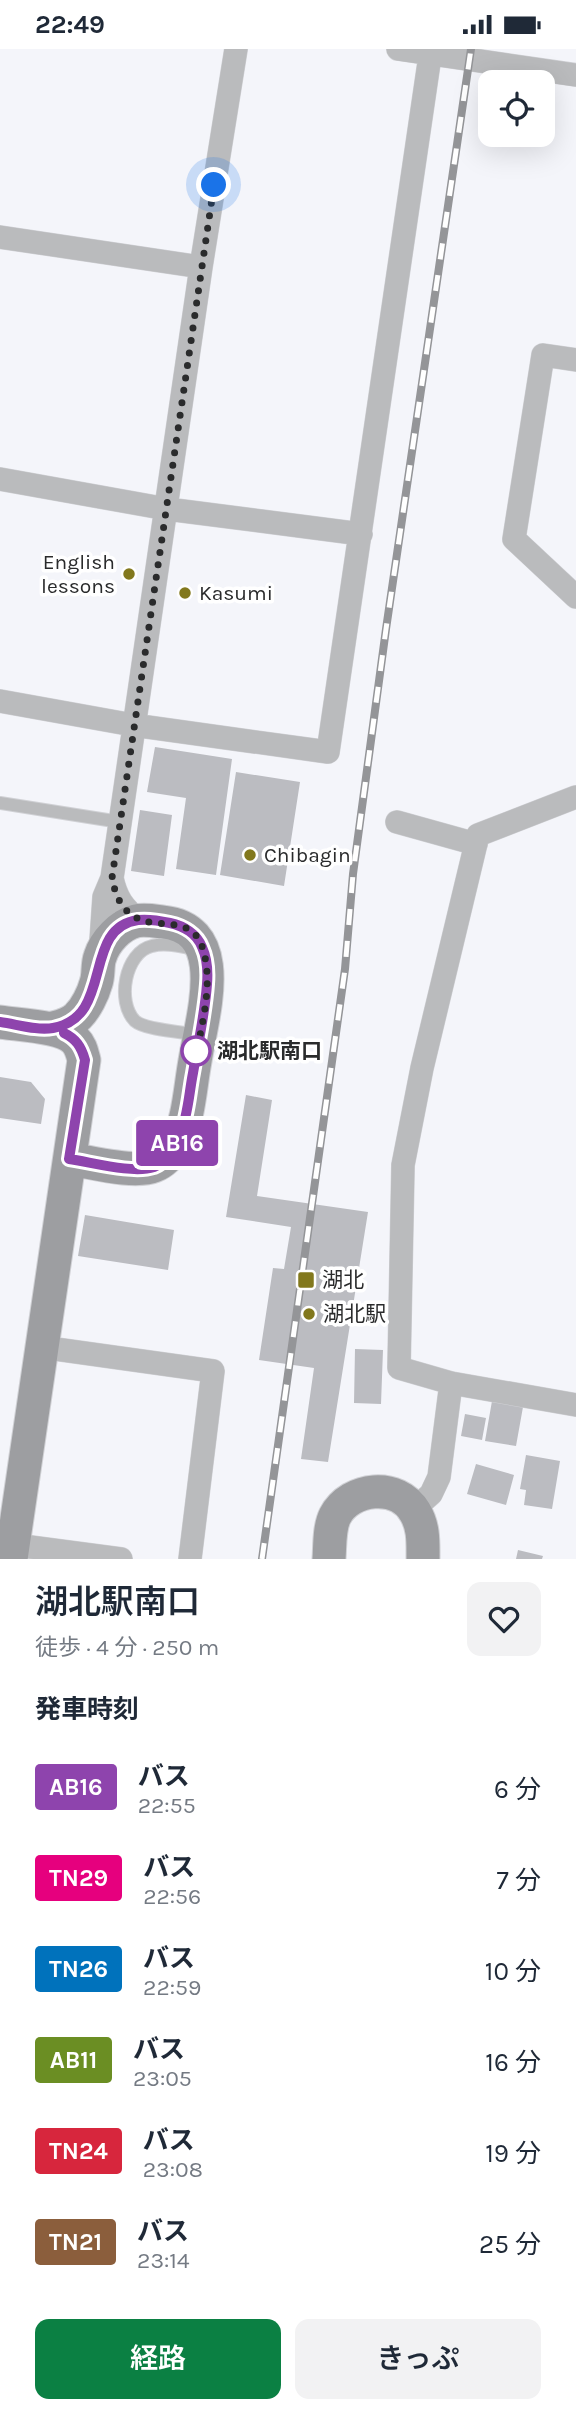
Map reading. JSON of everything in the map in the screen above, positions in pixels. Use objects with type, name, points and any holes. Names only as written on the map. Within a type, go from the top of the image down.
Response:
[{"type":"street","points":[[50,1029],[65,1025],[77,1017],[96,983],[104,897],[112,878],[201,267],[236,49]]},
{"type":"street","points":[[398,49],[512,57],[576,75]]},
{"type":"street","points":[[0,701],[133,725],[328,753],[430,51]]},
{"type":"street","points":[[0,237],[201,267]]},
{"type":"street","points":[[576,360],[542,355],[514,539],[576,597]]},
{"type":"street","points":[[0,479],[167,509],[361,534]]},
{"type":"street","points":[[576,797],[478,835],[422,1068],[403,1165],[399,1368],[451,1383],[576,1405]]},
{"type":"street","points":[[397,823],[476,844]]},
{"type":"street","points":[[112,878],[115,895],[123,907],[139,920]]},
{"type":"street","points":[[69,1159],[134,1169],[153,1167],[166,1159],[181,1134],[207,984],[204,950],[198,939],[188,930],[173,923],[139,920],[119,929],[109,939],[100,957]]},
{"type":"street","points":[[0,1022],[50,1029],[74,1038],[85,1060],[8,1549],[121,1559]]},
{"type":"street","points":[[41,1347],[213,1371],[190,1559]]},
{"type":"street","points":[[414,1509],[431,1494],[439,1477],[451,1383]]},
{"type":"street","points":[[335,1552],[333,1520],[340,1509],[356,1495],[390,1492],[401,1497],[414,1509],[422,1525],[419,1553]]},
{"type":"lane","points":[[0,803],[120,822]]},
{"type":"lane","points":[[199,1035],[144,1026],[135,1022],[129,1012],[126,997],[131,962],[140,951],[151,946],[165,945],[204,950]]},
{"type":"building","points":[[155,747],[232,759],[216,875],[176,869],[186,798],[147,792]]},
{"type":"building","points":[[236,772],[300,782],[284,886],[220,875]]},
{"type":"building","points":[[140,810],[172,815],[164,876],[131,871]]},
{"type":"building","points":[[0,1077],[31,1082],[45,1099],[41,1124],[0,1118]]},
{"type":"building","name":"湖北駅","points":[[246,1095],[272,1100],[257,1196],[368,1212],[328,1462],[301,1459],[314,1368],[259,1360],[273,1268],[284,1269],[291,1227],[226,1217]]},
{"type":"building","points":[[85,1215],[174,1230],[168,1270],[78,1256]]},
{"type":"building","points":[[355,1349],[383,1350],[381,1404],[354,1403]]},
{"type":"building","points":[[492,1401],[523,1407],[516,1446],[485,1441]]},
{"type":"building","points":[[465,1414],[486,1418],[482,1440],[461,1436]]},
{"type":"building","points":[[526,1455],[560,1461],[552,1509],[524,1505],[526,1490],[520,1489]]},
{"type":"building","points":[[476,1464],[514,1475],[506,1505],[467,1494]]},
{"type":"building","points":[[518,1550],[543,1556],[542,1559],[516,1559]]},
{"type":"railway","points":[[262,1559],[345,969],[353,874],[386,629],[471,49]]},
{"type":"bus line","name":"AB16","points":[[0,1022],[50,1029],[65,1025],[77,1017],[96,983],[100,957],[109,939],[129,923],[139,920],[173,923],[188,930],[198,939],[204,950],[207,984],[186,1114],[181,1134],[166,1159],[153,1167],[134,1169],[69,1159],[85,1060],[74,1038],[64,1033]]},
{"type":"place","name":"English lessons","points":[[129,574]]},
{"type":"place","name":"Kasumi","points":[[185,593]]},
{"type":"place","name":"Chibagin","points":[[250,855]]},
{"type":"place","name":"湖北駅南口","points":[[196,1051]]},
{"type":"place","name":"湖北","points":[[306,1280]]},
{"type":"place","name":"湖北駅","points":[[309,1314]]},
{"type":"route","points":[[196,1051],[195,1061],[207,984],[204,950],[198,939],[188,930],[173,923],[139,920],[130,914],[115,895],[112,878],[214,185]]}]
